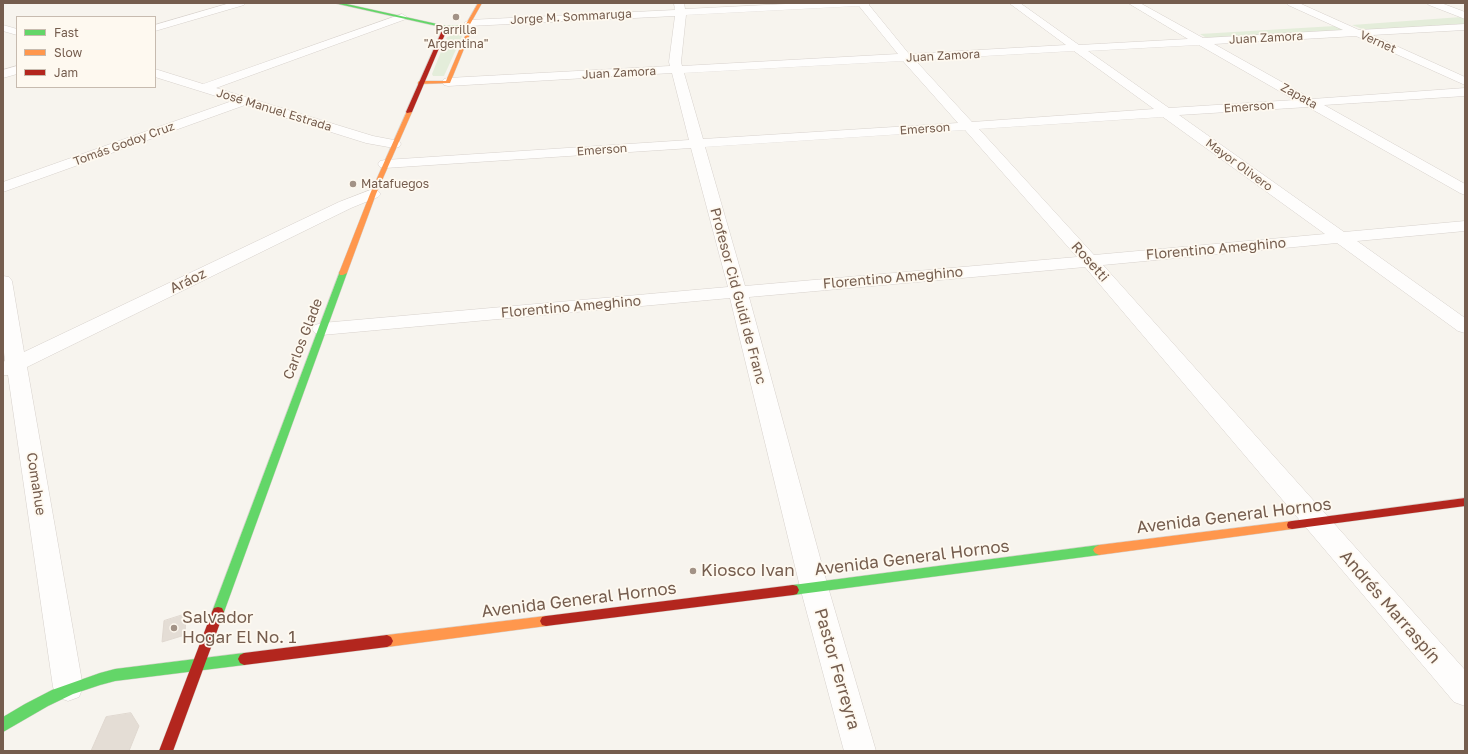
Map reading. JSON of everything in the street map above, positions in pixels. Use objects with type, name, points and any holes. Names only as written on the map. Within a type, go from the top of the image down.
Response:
[{"type":"street","points":[[156,28],[241,3]]},
{"type":"street","points":[[336,3],[446,27],[468,24]]},
{"type":"street","points":[[448,82],[468,34],[468,24],[480,3]]},
{"type":"street","name":"Jorge M. Sommaruga","points":[[468,24],[680,7],[864,3]]},
{"type":"street","name":"Rosetti","points":[[864,3],[907,58],[1090,261],[1315,522]]},
{"type":"street","name":"Mayor Olivero","points":[[1014,3],[1079,48],[1465,327]]},
{"type":"street","name":"Zapata","points":[[1133,3],[1184,31],[1201,36],[1311,102],[1465,190]]},
{"type":"street","name":"Vernet","points":[[1291,3],[1465,81]]},
{"type":"street","points":[[1432,3],[1464,15]]},
{"type":"street","name":"Profesor Cid Guidi de Franc","points":[[680,7],[675,56],[677,70],[738,292],[814,587]]},
{"type":"street","points":[[1439,16],[1464,15]]},
{"type":"street","points":[[204,88],[402,17]]},
{"type":"street","name":"Juan Zamora","points":[[1310,24],[1356,21]]},
{"type":"street","name":"Carlos Glade","points":[[166,751],[197,664],[373,194],[420,83],[446,27]]},
{"type":"street","name":"Juan Zamora","points":[[420,83],[1079,48],[1201,36],[1358,33],[1465,27]]},
{"type":"street","points":[[3,28],[16,32]]},
{"type":"street","points":[[3,74],[16,70]]},
{"type":"street","name":"José Manuel Estrada","points":[[156,73],[371,140],[394,144]]},
{"type":"street","name":"Emerson","points":[[386,164],[1465,92]]},
{"type":"street","name":"Tomás Godoy Cruz","points":[[3,187],[244,101]]},
{"type":"street","name":"Aráoz","points":[[10,367],[345,205],[373,194]]},
{"type":"street","name":"Florentino Ameghino","points":[[322,329],[1090,261],[1465,226]]},
{"type":"street","name":"Comahue","points":[[3,282],[10,367],[68,688]]},
{"type":"street","name":"Avenida General Hornos","points":[[3,725],[49,696],[68,688],[115,675],[814,587],[1465,502]]},
{"type":"street","name":"Andrés Marraspín","points":[[1315,522],[1465,692]]},
{"type":"street","name":"Pastor Ferreyra","points":[[814,587],[860,751]]},
{"type":"green space","points":[[1461,17],[1465,19],[1465,24],[1365,30],[1352,25]]},
{"type":"green space","points":[[1335,26],[1347,31],[1210,40],[1200,34]]},
{"type":"green space","points":[[463,34],[444,76],[433,76],[432,74],[447,37]]},
{"type":"building","name":"Salvador Hogar El No. 1","points":[[186,614],[185,635],[162,642],[164,621]]},
{"type":"building","points":[[131,713],[139,726],[129,751],[91,751],[106,717]]},
{"type":"traffic: fast","points":[[336,3],[446,27],[467,26]]},
{"type":"traffic: fast","points":[[218,612],[343,273]]},
{"type":"traffic: fast","points":[[793,590],[1099,550]]},
{"type":"traffic: fast","points":[[3,725],[43,701],[100,679],[115,675],[244,659]]},
{"type":"traffic: slow","points":[[420,83],[448,82],[468,34],[467,26],[480,3]]},
{"type":"traffic: slow","points":[[343,273],[373,194],[409,112]]},
{"type":"traffic: slow","points":[[1099,550],[1292,525]]},
{"type":"traffic: slow","points":[[387,641],[546,621]]},
{"type":"traffic: jam","points":[[409,112],[446,27]]},
{"type":"traffic: jam","points":[[1292,525],[1465,502]]},
{"type":"traffic: jam","points":[[546,621],[793,590]]},
{"type":"traffic: jam","points":[[166,751],[218,612]]},
{"type":"traffic: jam","points":[[244,659],[387,641]]},
{"type":"place","name":"Parrilla \"Argentina\"","points":[[456,17]]},
{"type":"place","name":"Matafuegos","points":[[353,184]]},
{"type":"place","name":"Kiosco Ivan","points":[[693,571]]},
{"type":"place","name":"Salvador Hogar El No. 1","points":[[174,628]]}]
